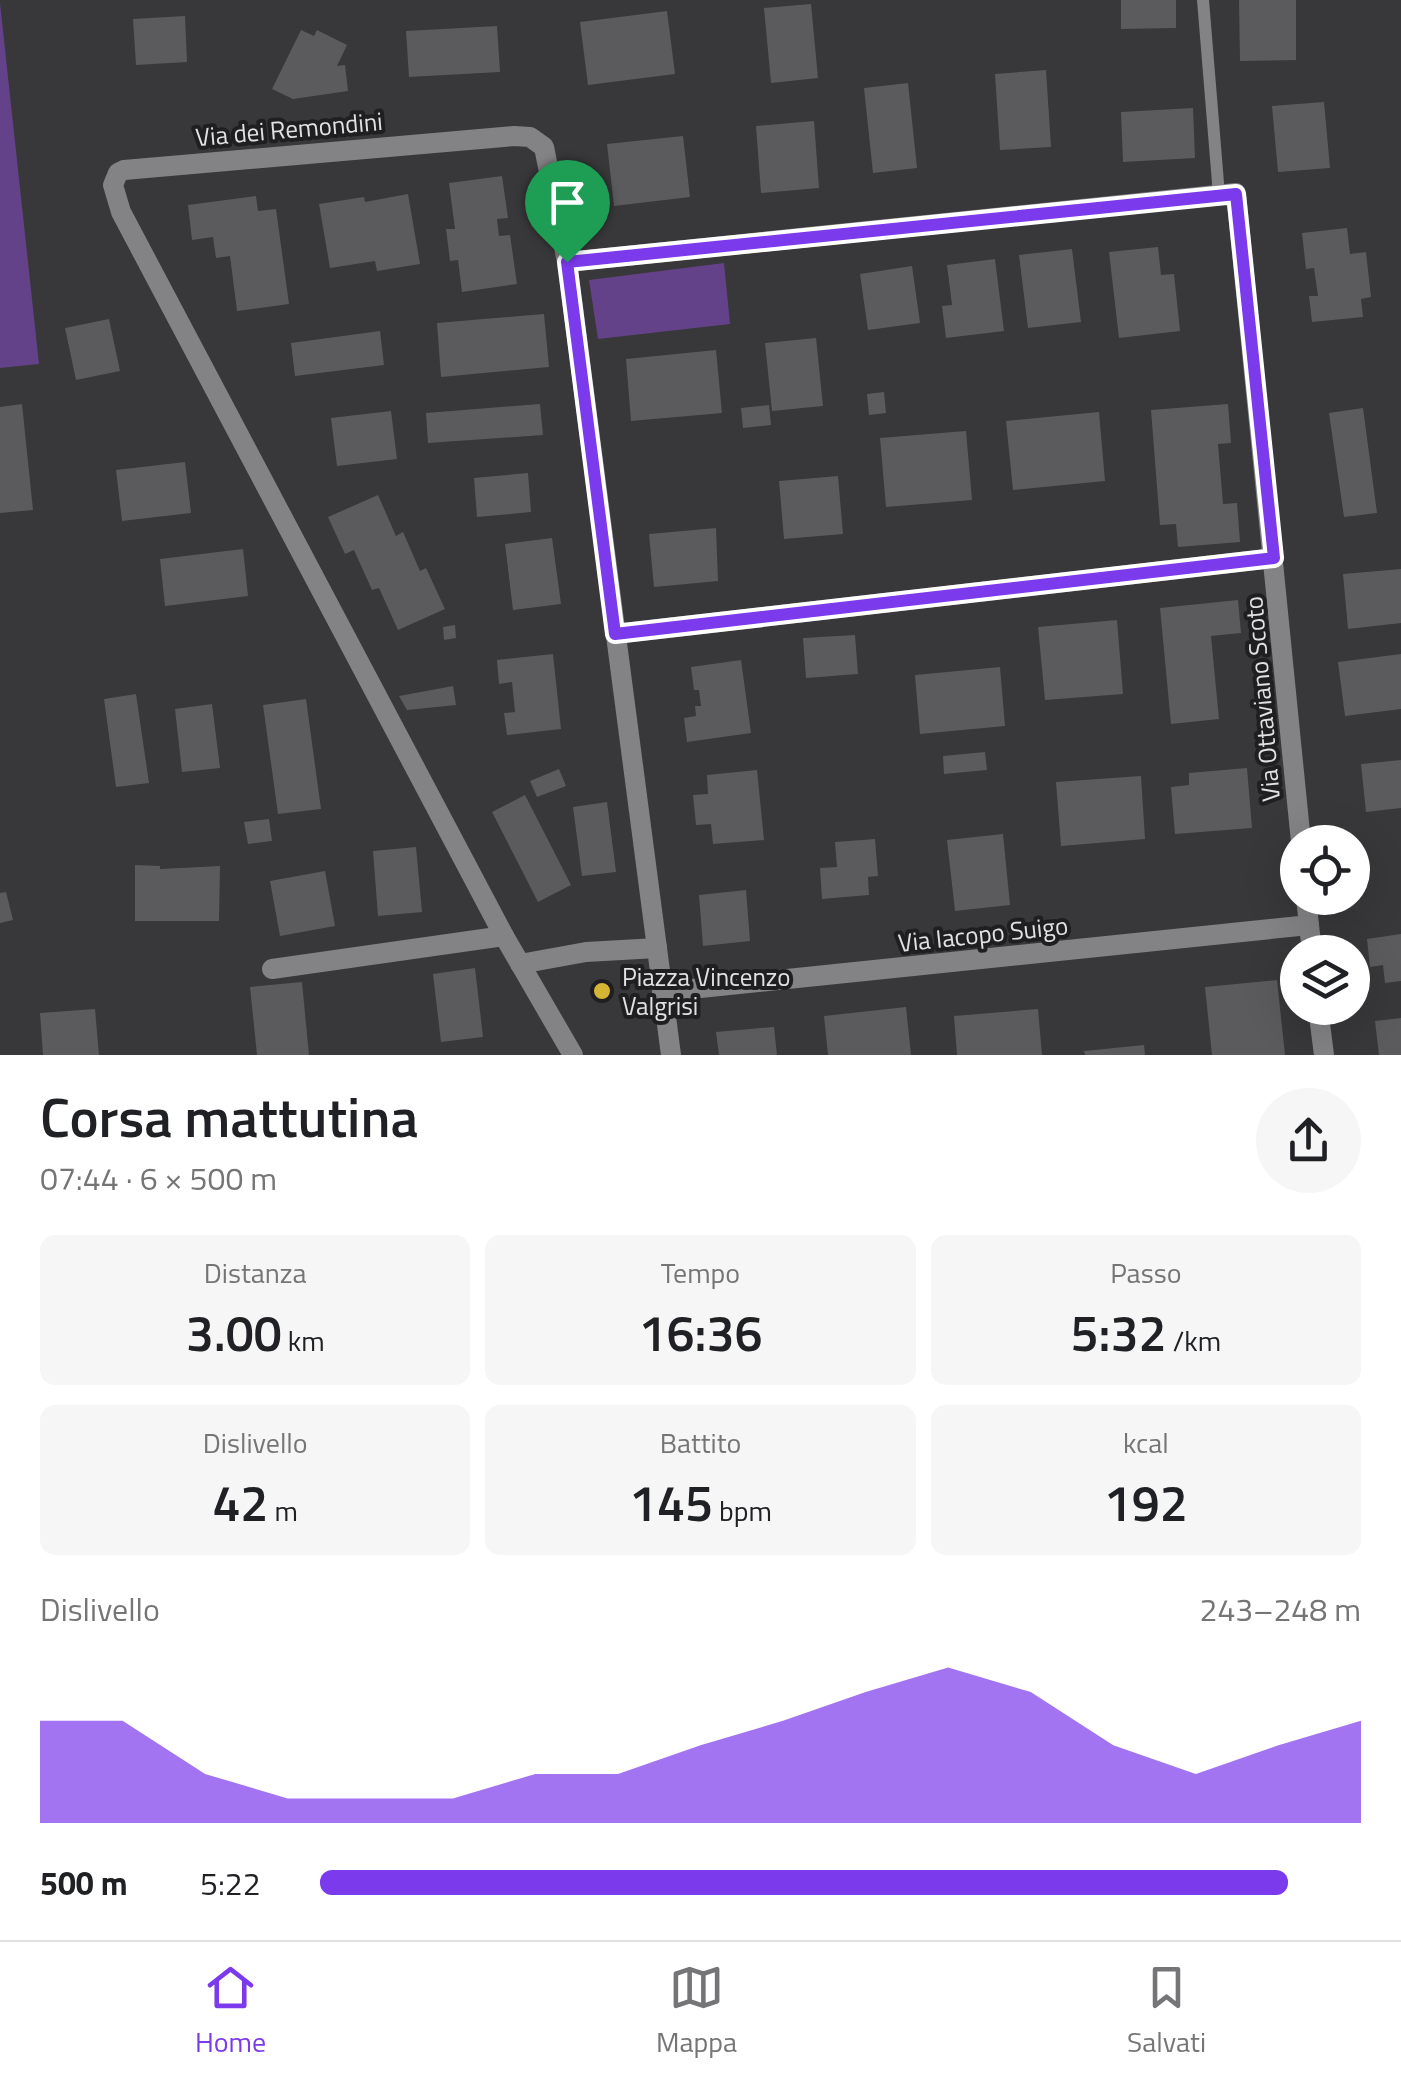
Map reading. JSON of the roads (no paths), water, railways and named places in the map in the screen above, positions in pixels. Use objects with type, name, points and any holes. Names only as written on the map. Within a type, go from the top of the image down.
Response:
[{"type":"street","name":"Via dei Remondini","points":[[520,964],[121,212],[113,185],[118,173],[142,166],[522,136],[538,141],[547,155],[567,262],[657,948]]},
{"type":"street","points":[[567,262],[1227,194]]},
{"type":"street","name":"Via Ottaviano Scoto","points":[[1227,194],[1274,558],[1299,825]]},
{"type":"street","points":[[615,634],[1274,558]]},
{"type":"street","points":[[1308,915],[1310,935]]},
{"type":"street","name":"Via Iacopo Suigo","points":[[662,992],[1309,926]]},
{"type":"street","points":[[272,970],[504,936]]},
{"type":"street","points":[[573,1055],[520,964],[586,952],[657,948],[671,1055]]},
{"type":"street","points":[[1320,1025],[1324,1055]]},
{"type":"lane","points":[[1203,0],[1227,194]]},
{"type":"place","name":"Piazza Vincenzo Valgrisi","points":[[602,991]]}]
